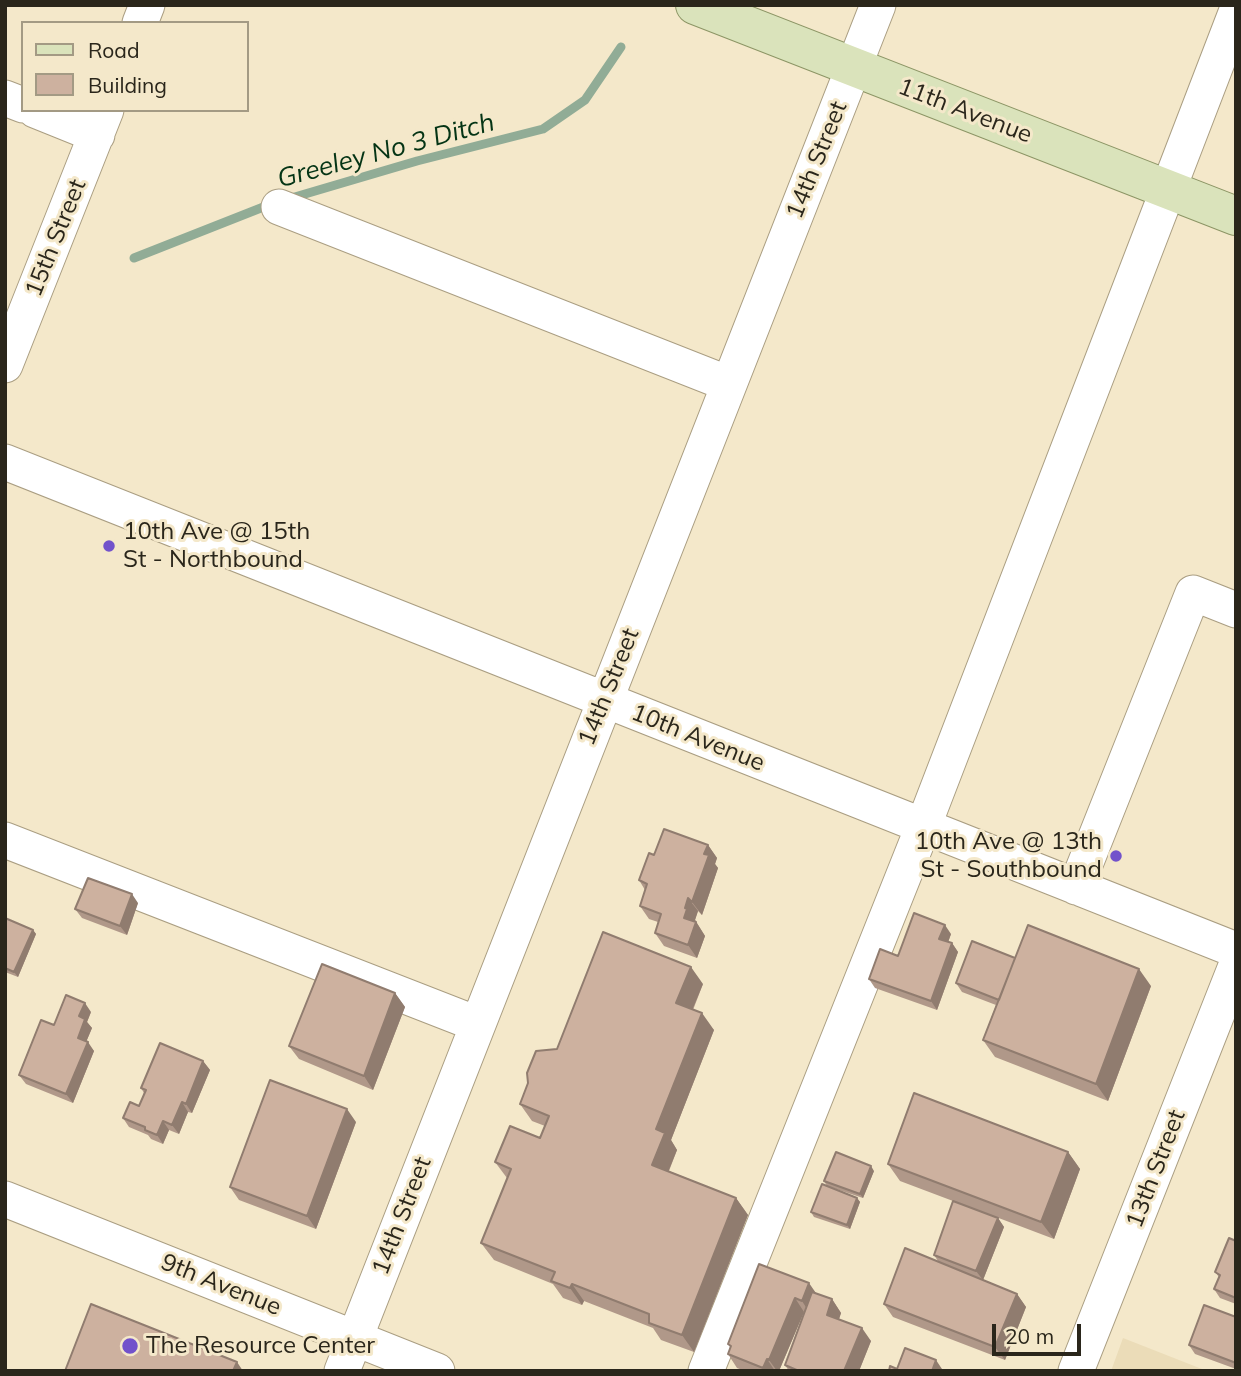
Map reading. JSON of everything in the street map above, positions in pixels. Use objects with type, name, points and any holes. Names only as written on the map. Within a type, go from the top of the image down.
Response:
[{"type":"main road","name":"11th Avenue","points":[[695,5],[1236,216]]},
{"type":"street","name":"14th Street","points":[[342,1371],[878,5]]},
{"type":"street","points":[[706,1371],[923,827],[1236,13]]},
{"type":"street","points":[[46,112],[102,122]]},
{"type":"street","name":"15th Street","points":[[5,365],[102,122]]},
{"type":"street","points":[[279,207],[729,384]]},
{"type":"street","name":"10th Avenue","points":[[5,462],[1236,950]]},
{"type":"street","points":[[1076,887],[1193,593],[1236,610]]},
{"type":"street","points":[[5,840],[477,1024]]},
{"type":"street","name":"13th Street","points":[[1076,1371],[1236,967]]},
{"type":"street","name":"9th Avenue","points":[[5,1199],[437,1371]]},
{"type":"shaded area","points":[[1123,1338],[1207,1371],[1111,1371]]},
{"type":"building","points":[[664,829],[708,845],[704,854],[709,855],[692,902],[688,898],[685,908],[684,918],[696,922],[688,945],[655,933],[661,914],[640,906],[647,884],[639,880],[649,853],[654,855]]},
{"type":"building","points":[[88,878],[132,894],[120,926],[75,909]]},
{"type":"building","points":[[914,913],[945,925],[939,939],[952,943],[931,1001],[869,979],[880,949],[898,956]]},
{"type":"building","points":[[5,918],[33,930],[14,972],[5,968]]},
{"type":"building","points":[[1028,925],[1139,969],[1096,1084],[983,1040]]},
{"type":"building","points":[[603,932],[691,967],[676,1003],[702,1013],[656,1129],[665,1133],[652,1165],[736,1198],[682,1335],[649,1323],[649,1314],[572,1284],[570,1288],[551,1281],[555,1272],[481,1243],[511,1169],[495,1162],[510,1126],[540,1138],[549,1116],[520,1104],[528,1083],[527,1073],[536,1051],[557,1049]]},
{"type":"building","points":[[972,941],[1015,958],[999,1000],[956,983]]},
{"type":"building","points":[[322,964],[395,993],[364,1076],[289,1046]]},
{"type":"building","points":[[66,995],[85,1003],[79,1016],[85,1019],[78,1038],[88,1042],[66,1094],[19,1075],[41,1020],[54,1025]]},
{"type":"building","points":[[160,1043],[203,1061],[186,1104],[182,1102],[172,1125],[163,1121],[157,1135],[123,1118],[130,1102],[139,1106],[146,1090],[141,1088]]},
{"type":"building","points":[[270,1080],[347,1109],[307,1216],[230,1187]]},
{"type":"building","points":[[914,1093],[1068,1152],[1041,1222],[888,1164]]},
{"type":"building","points":[[836,1152],[871,1166],[860,1194],[824,1181]]},
{"type":"building","points":[[822,1184],[857,1198],[847,1225],[811,1212]]},
{"type":"building","points":[[953,1201],[998,1218],[976,1271],[934,1255]]},
{"type":"building","points":[[1229,1238],[1236,1241],[1236,1298],[1214,1289],[1220,1275],[1215,1272]]},
{"type":"building","points":[[905,1248],[1017,1294],[995,1347],[884,1304]]},
{"type":"building","points":[[759,1264],[809,1283],[802,1301],[795,1298],[769,1360],[767,1359],[763,1368],[728,1354],[731,1346],[728,1344]]},
{"type":"building","points":[[812,1292],[832,1299],[827,1315],[862,1328],[844,1371],[799,1371],[785,1365]]},
{"type":"building","points":[[91,1304],[237,1362],[233,1371],[65,1371]]},
{"type":"building","points":[[1204,1305],[1236,1317],[1236,1363],[1189,1345]]},
{"type":"building","points":[[905,1348],[936,1360],[932,1371],[889,1371],[890,1366],[897,1369]]},
{"type":"waterway","name":"Greeley No 3 Ditch","points":[[288,199],[417,161],[543,129],[585,100],[621,47]]},
{"type":"waterway","name":"Greeley No 3 Ditch","points":[[134,258],[271,204]]},
{"type":"place","name":"10th Ave @ 15th St - Northbound","points":[[109,546]]},
{"type":"place","name":"10th Ave @ 13th St - Southbound","points":[[1116,856]]},
{"type":"place","name":"The Resource Center","points":[[130,1346]]}]
